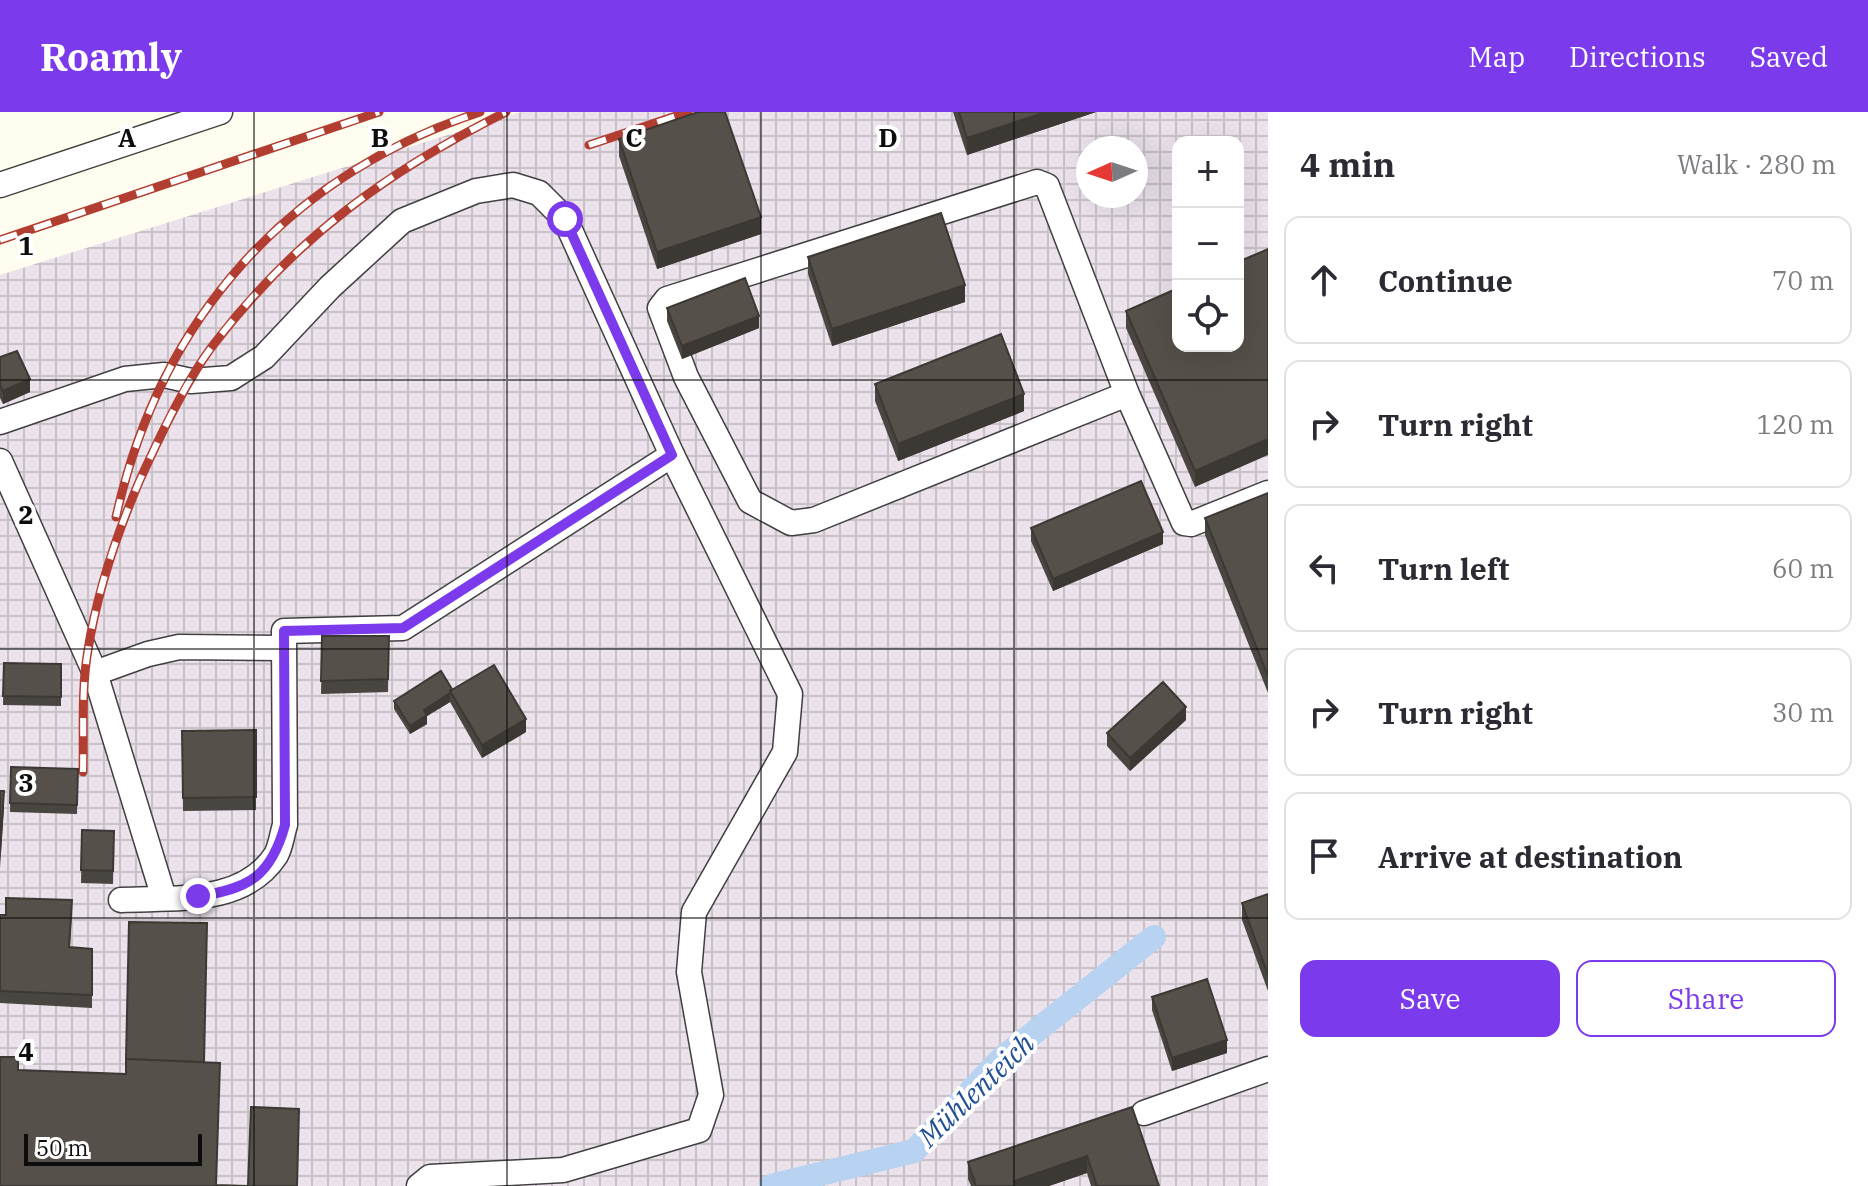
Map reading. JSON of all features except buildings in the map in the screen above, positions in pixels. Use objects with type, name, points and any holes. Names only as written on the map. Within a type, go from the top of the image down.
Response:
[{"type":"lane","points":[[0,185],[220,112]]},
{"type":"lane","points":[[1127,394],[814,520],[791,523],[750,501],[686,377],[660,308],[667,299],[1037,182],[1047,186],[1127,394],[1184,523],[1191,524],[1268,493]]},
{"type":"lane","points":[[0,422],[125,379],[164,375],[191,381],[231,378],[264,357],[330,287],[402,221],[476,191],[513,185],[539,193],[565,219],[672,455],[790,694],[785,752],[694,912],[689,972],[711,1095],[699,1130],[563,1170],[430,1177],[419,1186]]},
{"type":"lane","points":[[121,900],[227,892],[258,876],[277,852],[285,825],[284,631],[403,628],[672,455]]},
{"type":"lane","points":[[0,461],[95,673],[164,898]]},
{"type":"lane","points":[[95,673],[148,654],[179,647],[283,648]]},
{"type":"lane","points":[[1144,1113],[1268,1069]]},
{"type":"shaded area","points":[[521,112],[1268,112],[1268,1186],[0,1186],[0,275]]},
{"type":"waterway","name":"Mühlenteich","points":[[771,1186],[914,1151],[1001,1059],[1154,937]]},
{"type":"railway","points":[[0,240],[379,112]]},
{"type":"railway","points":[[116,517],[136,445],[164,379],[200,319],[242,264],[292,216],[348,174],[411,140],[480,112]]},
{"type":"railway","points":[[83,772],[86,665],[102,586],[139,482],[193,375],[214,344],[277,271],[346,210],[422,158],[506,112]]},
{"type":"railway","points":[[589,145],[688,112]]},
{"type":"route","points":[[198,896],[227,892],[258,876],[277,852],[285,825],[284,631],[403,628],[672,455],[565,219]]}]
